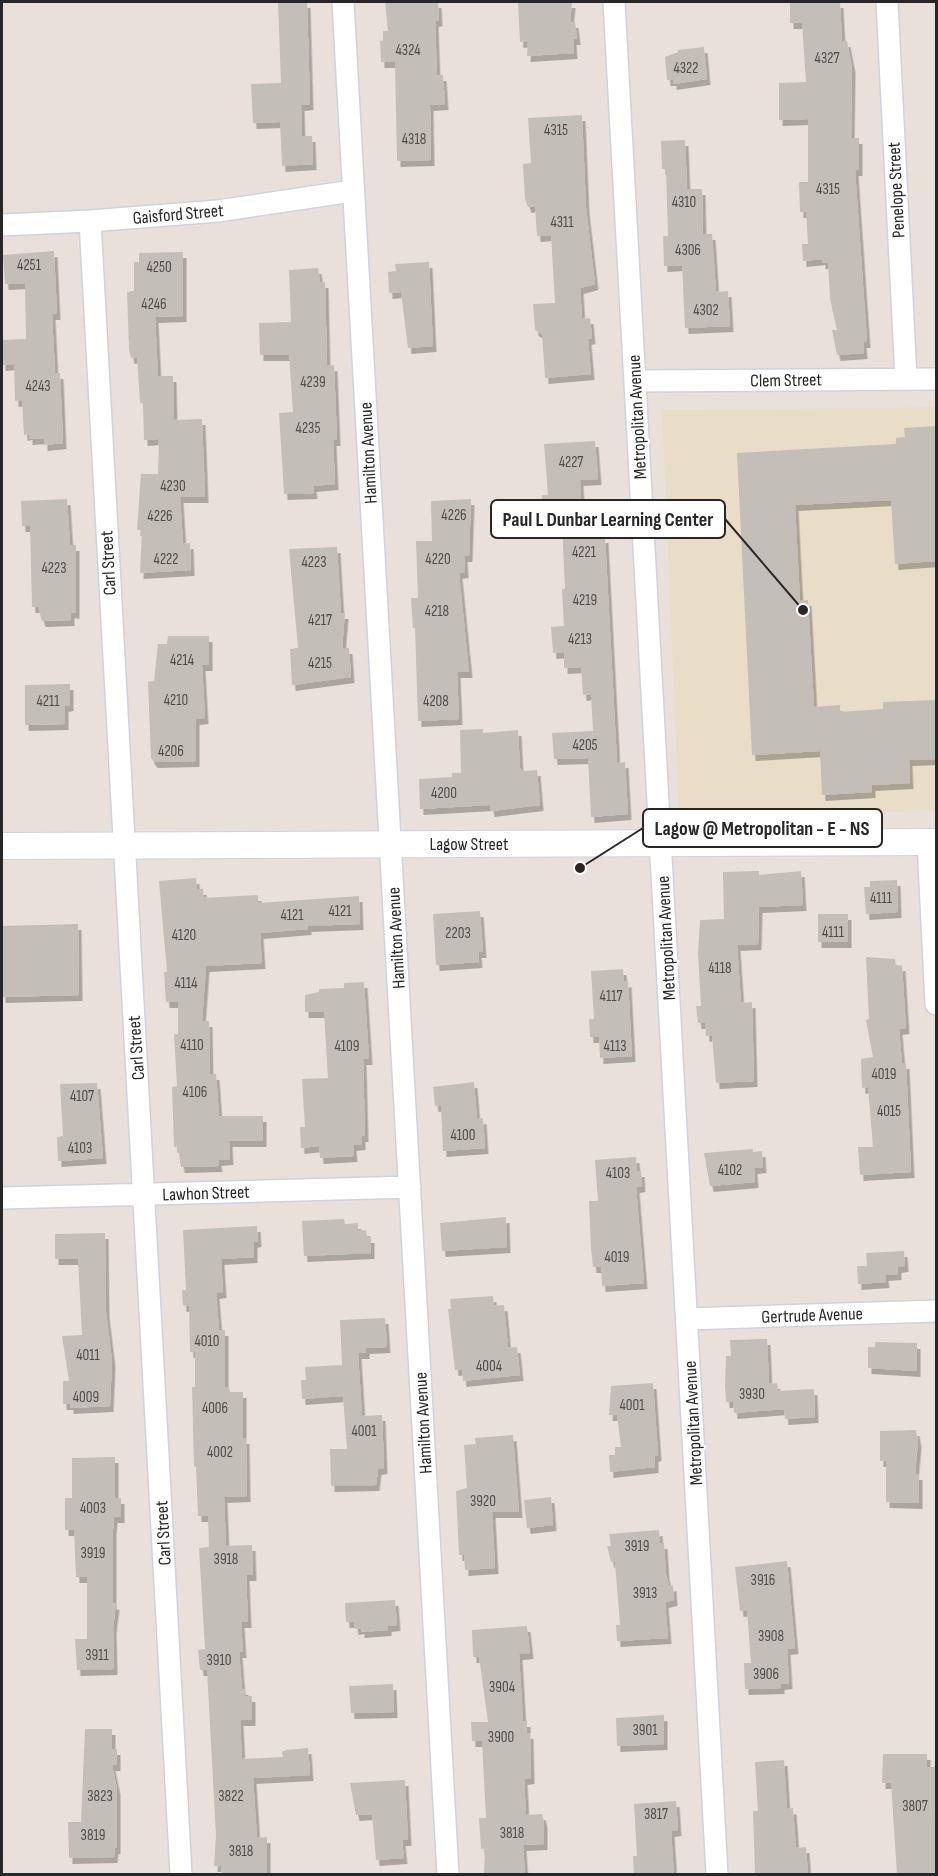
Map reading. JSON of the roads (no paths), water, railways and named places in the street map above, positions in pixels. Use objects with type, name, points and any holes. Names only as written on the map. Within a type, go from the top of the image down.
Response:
[{"type":"street","name":"Hamilton Avenue","points":[[343,2],[448,1875]]},
{"type":"street","name":"Metropolitan Avenue","points":[[614,2],[717,1875]]},
{"type":"street","name":"Penelope Street","points":[[886,2],[906,378]]},
{"type":"street","name":"Gaisford Street","points":[[2,225],[218,211],[352,191]]},
{"type":"street","name":"Carl Street","points":[[90,221],[181,1875]]},
{"type":"street","name":"Clem Street","points":[[635,381],[936,379]]},
{"type":"street","name":"Lagow Street","points":[[2,846],[932,842]]},
{"type":"street","points":[[932,842],[936,1004]]},
{"type":"street","name":"Lawhon Street","points":[[2,1198],[410,1187]]},
{"type":"street","name":"Gertrude Avenue","points":[[687,1319],[936,1311]]},
{"type":"place","name":"Paul L Dunbar Learning Center","points":[[803,610]]},
{"type":"place","name":"Lagow @ Metropolitan - E - NS","points":[[580,868]]}]
